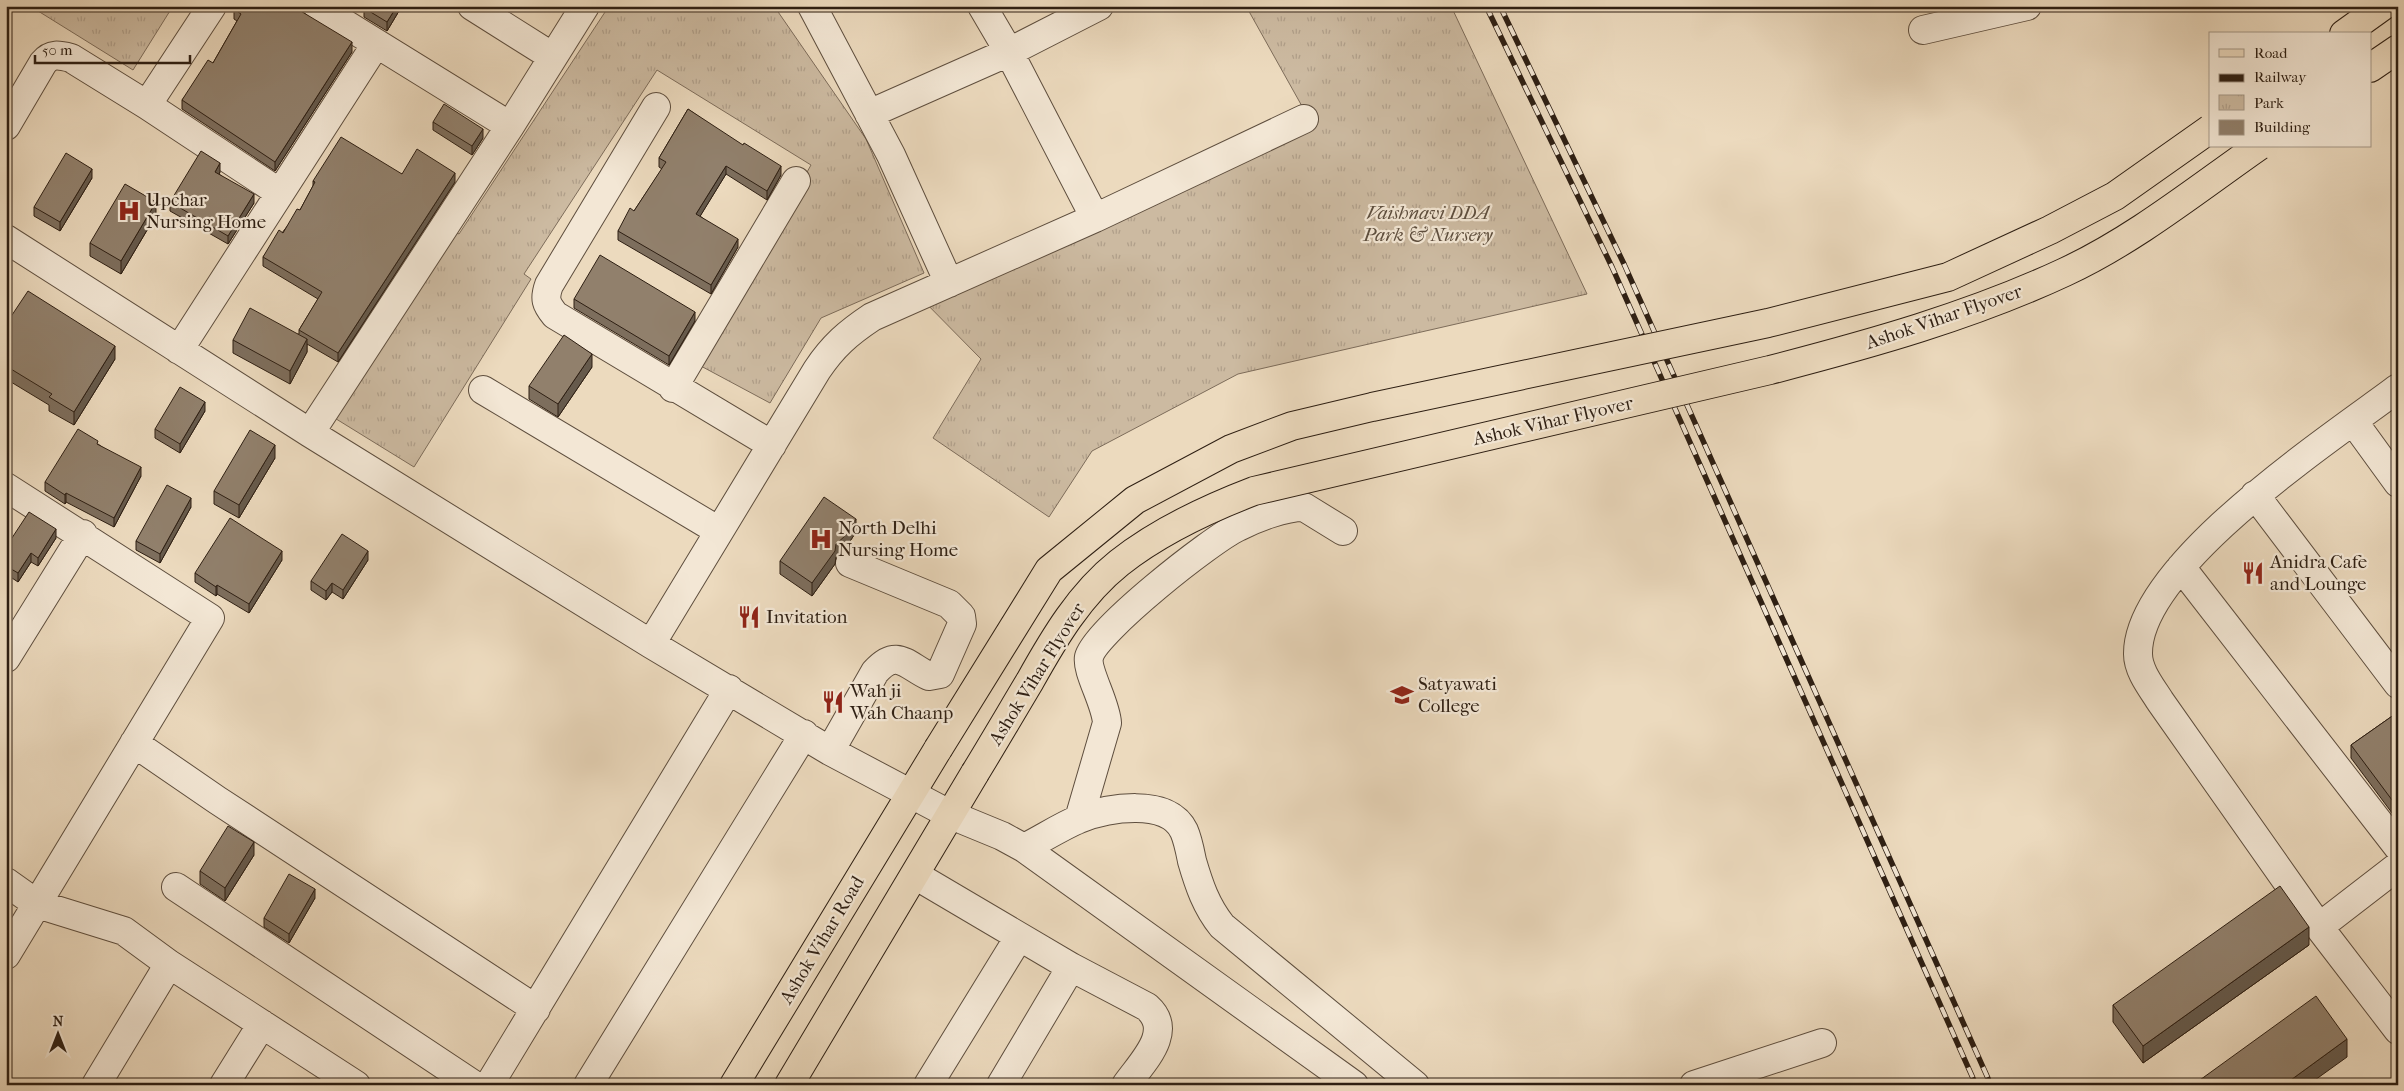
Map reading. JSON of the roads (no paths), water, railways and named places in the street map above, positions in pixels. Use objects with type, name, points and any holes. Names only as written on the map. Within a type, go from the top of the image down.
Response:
[{"type":"main road","points":[[2347,32],[2383,6]]},
{"type":"main road","points":[[2372,67],[2398,49]]},
{"type":"main road","name":"Ashok Vihar Flyover","points":[[911,794],[1050,570],[1135,500],[1231,449],[1309,422],[1768,323],[1948,277],[2050,230],[2115,196],[2209,129]]},
{"type":"main road","name":"Ashok Vihar Flyover","points":[[951,815],[1056,635],[1093,589],[1119,563],[1158,537],[1200,515],[1254,491],[1770,370],[1851,349],[1980,309],[2066,272],[2137,231],[2255,148]]},
{"type":"main road","name":"Ashok Vihar Road","points":[[734,1085],[911,794]]},
{"type":"main road","points":[[789,1085],[951,815]]},
{"type":"street","points":[[147,105],[212,6]]},
{"type":"street","points":[[316,6],[510,126]]},
{"type":"street","points":[[472,6],[553,57]]},
{"type":"street","points":[[310,433],[510,126],[585,6]]},
{"type":"street","points":[[812,6],[891,155],[949,283]]},
{"type":"street","points":[[982,6],[1009,52],[1095,218]]},
{"type":"street","points":[[1923,30],[2027,6]]},
{"type":"street","points":[[869,114],[1009,52],[1086,9]]},
{"type":"street","points":[[179,350],[376,44]]},
{"type":"street","points":[[6,126],[49,56],[71,58],[147,105],[280,193]]},
{"type":"street","points":[[656,107],[549,285],[545,297],[547,305],[555,315],[772,445]]},
{"type":"street","points":[[650,644],[832,348],[872,317],[1095,218],[1304,119]]},
{"type":"street","points":[[674,388],[796,181]]},
{"type":"street","points":[[6,239],[310,433],[650,644],[729,689],[830,751],[951,815],[1002,836],[1024,848],[1354,1085]]},
{"type":"street","points":[[2398,388],[2255,495],[2181,567],[2148,612],[2140,636],[2138,655],[2144,674],[2160,701],[2319,927],[2398,1030]]},
{"type":"street","points":[[483,390],[719,531]]},
{"type":"street","points":[[2354,421],[2398,483]]},
{"type":"street","points":[[6,487],[83,534],[210,618],[6,955]]},
{"type":"street","points":[[2255,495],[2398,684]]},
{"type":"street","points":[[1079,819],[1107,723],[1106,711],[1093,677],[1089,660],[1092,652],[1106,634],[1149,592],[1238,527],[1286,510],[1304,507],[1343,531]]},
{"type":"street","points":[[6,658],[83,534]]},
{"type":"street","points":[[830,751],[875,672],[883,662],[904,660],[929,676],[940,674],[962,624],[961,616],[949,604],[850,563]]},
{"type":"street","points":[[2181,567],[2398,847]]},
{"type":"street","points":[[489,1085],[729,689]]},
{"type":"street","points":[[588,1085],[804,734]]},
{"type":"street","points":[[134,743],[216,800],[536,1009]]},
{"type":"street","points":[[1024,848],[1079,819],[1107,811],[1132,808],[1162,811],[1172,816],[1185,832],[1204,898],[1210,911],[1222,926],[1415,1085]]},
{"type":"street","points":[[2319,927],[2398,866]]},
{"type":"street","points":[[915,875],[1071,967],[1147,1007],[1154,1014],[1159,1024],[1158,1035],[1126,1085]]},
{"type":"street","points":[[6,882],[38,904],[124,932],[169,964],[356,1085]]},
{"type":"street","points":[[176,887],[474,1085]]},
{"type":"street","points":[[928,1085],[1019,937]]},
{"type":"street","points":[[96,1085],[169,964]]},
{"type":"street","points":[[1001,1085],[1071,967]]},
{"type":"street","points":[[224,1085],[262,1024]]},
{"type":"street","points":[[1694,1085],[1822,1044]]},
{"type":"railway","points":[[1486,6],[1612,267],[1976,1085]]},
{"type":"railway","points":[[1500,6],[1624,264],[1991,1085]]},
{"type":"place","name":"Upchar Nursing Home","points":[[129,211]]},
{"type":"place","name":"North Delhi Nursing Home","points":[[821,539]]},
{"type":"place","name":"Anidra Cafe and Lounge","points":[[2253,573]]},
{"type":"place","name":"Invitation","points":[[749,617]]},
{"type":"place","name":"Satyawati College","points":[[1402,695]]},
{"type":"place","name":"Wah ji Wah Chaanp","points":[[833,702]]},
{"type":"park label","name":"Vaishnavi DDA Park & Nursery","points":[[1428,224]]}]
